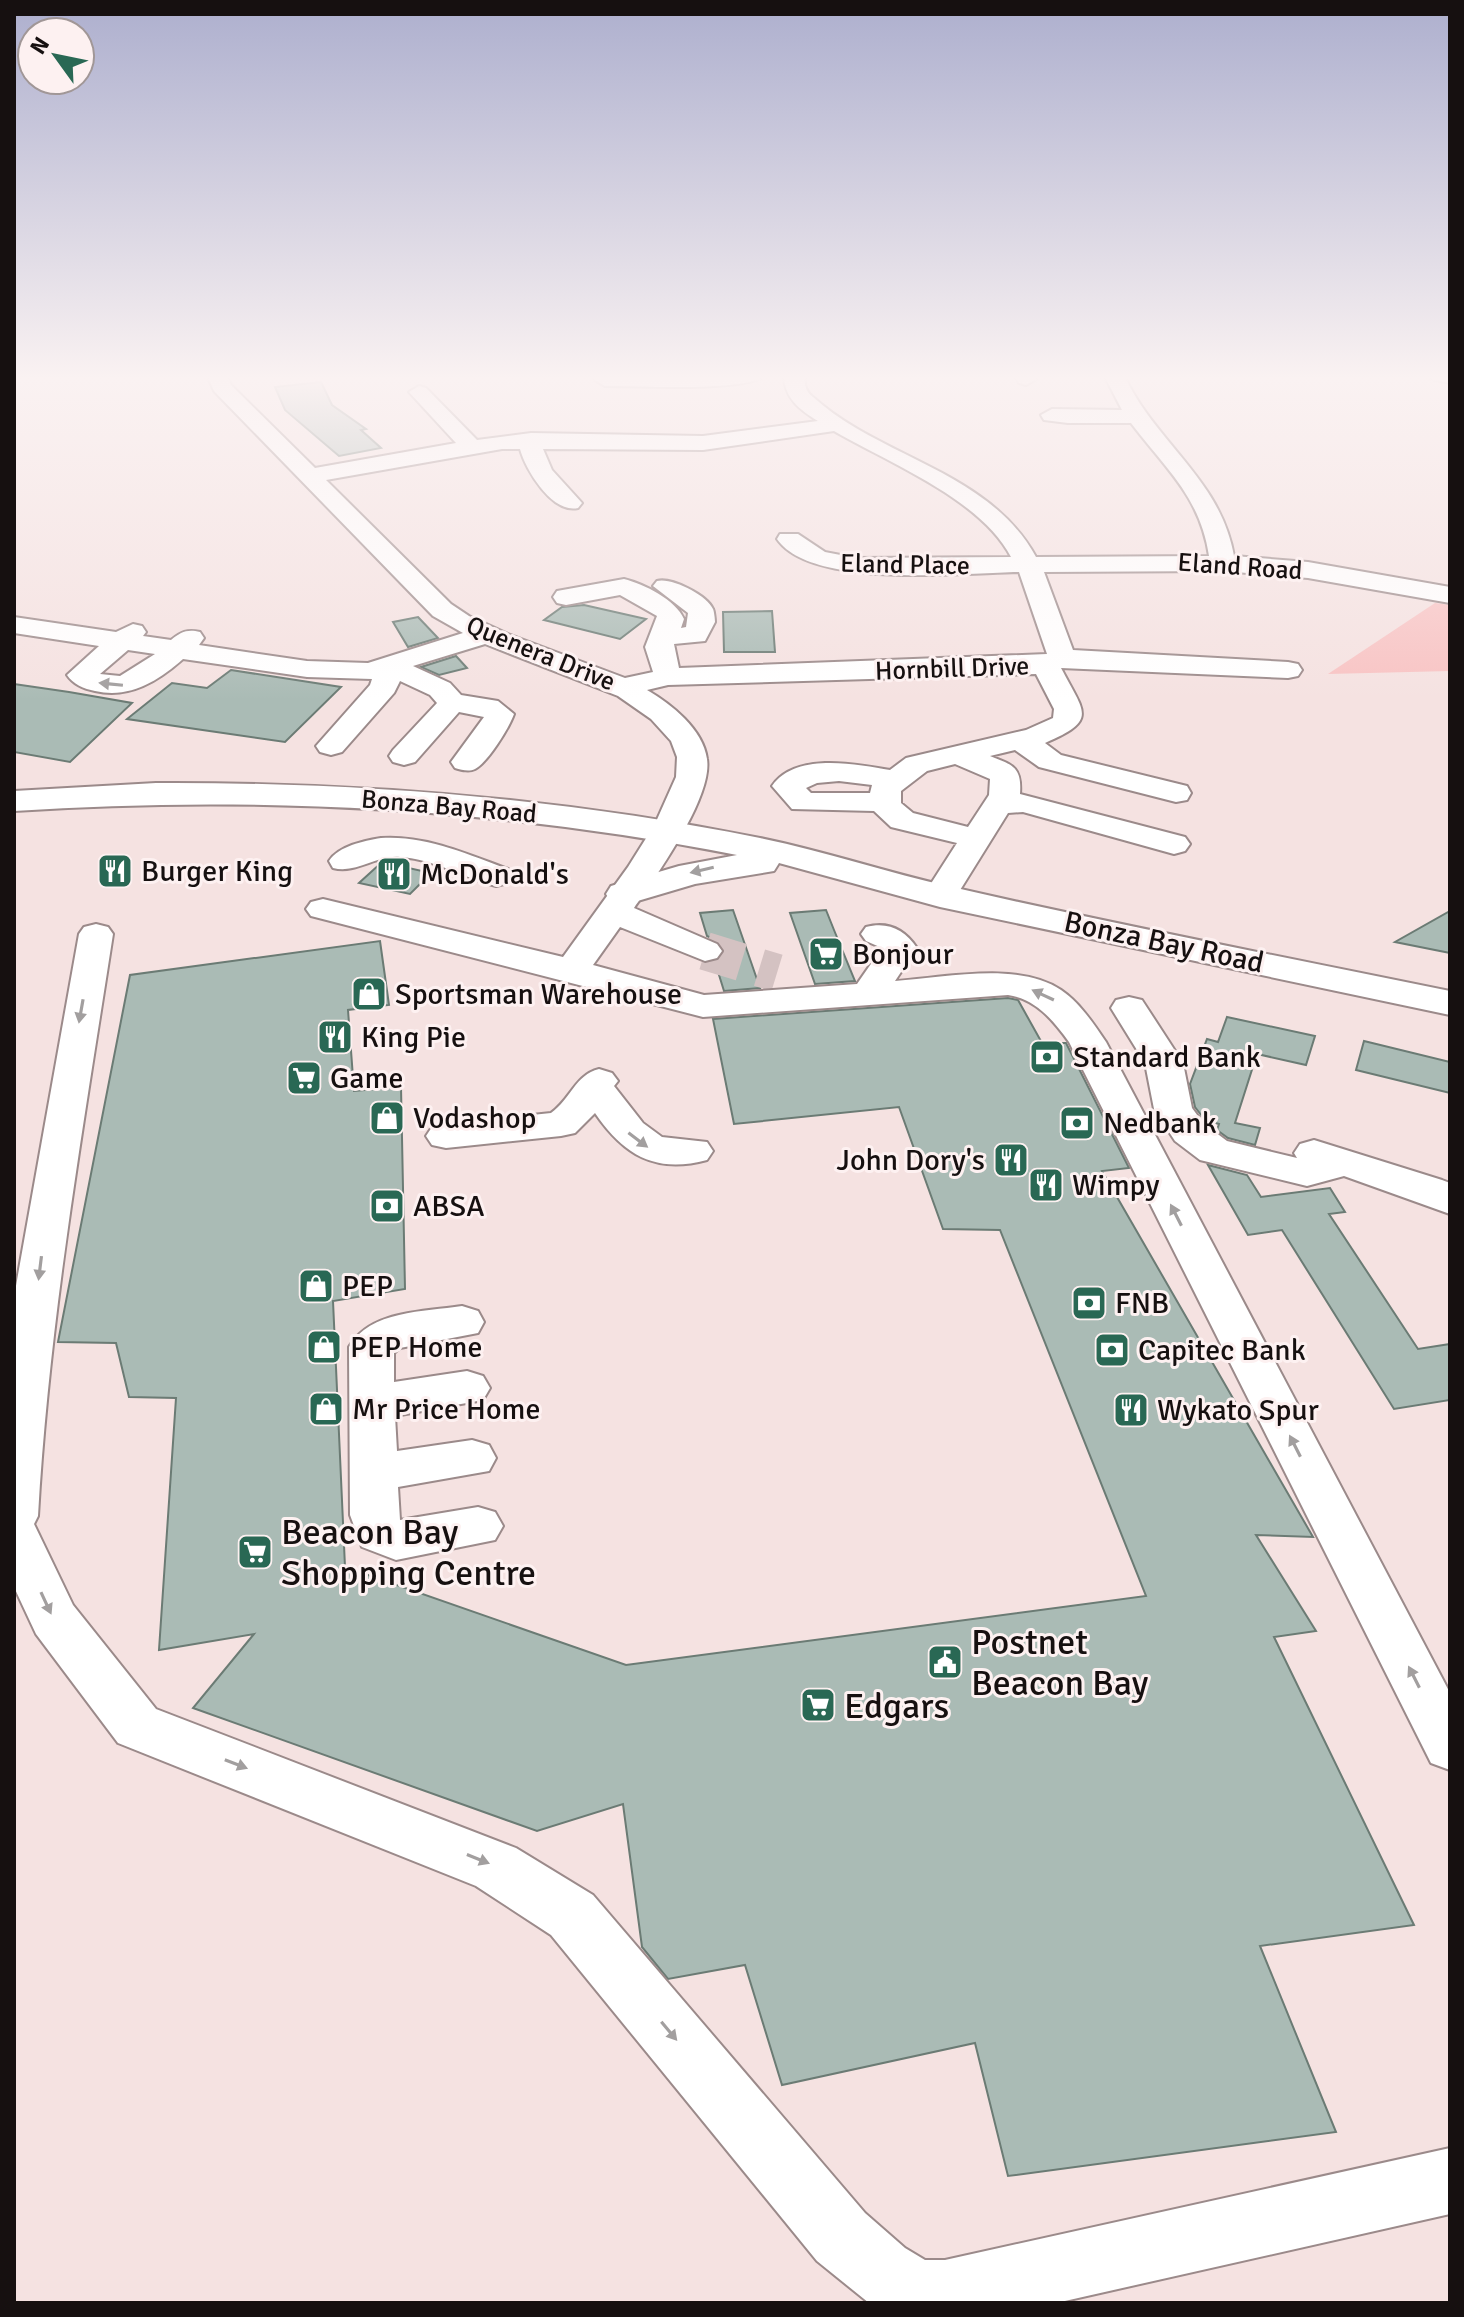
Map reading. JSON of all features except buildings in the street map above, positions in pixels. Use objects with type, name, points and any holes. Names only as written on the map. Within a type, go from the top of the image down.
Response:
[{"type":"main road","name":"Bonza Bay Road","points":[[14,801],[152,792],[239,791],[503,809],[668,831],[880,876],[1450,983]]},
{"type":"main road","points":[[578,819],[597,832],[624,895],[670,877],[715,867],[807,860]]},
{"type":"main road","name":"Bonza Bay Road","points":[[945,886],[1450,1003]]},
{"type":"street","name":"Quenera Drive","points":[[318,483],[427,597],[469,636]]},
{"type":"street","points":[[552,483],[570,503]]},
{"type":"street","name":"Hornbill Drive","points":[[614,682],[668,677],[1054,662],[1027,564],[1019,548],[958,493],[941,483]]},
{"type":"street","points":[[1191,483],[1204,500],[1217,529],[1223,563]]},
{"type":"street","name":"Eland Place","points":[[789,539],[817,558],[856,566],[1027,564]]},
{"type":"street","name":"Eland Road","points":[[1027,564],[1223,563],[1308,570],[1450,595]]},
{"type":"street","points":[[662,637],[695,635],[703,616],[701,610],[666,586]]},
{"type":"street","points":[[566,597],[611,587],[631,588],[671,615],[659,647],[668,677]]},
{"type":"street","points":[[14,605],[354,652],[469,636],[614,682]]},
{"type":"street","points":[[14,625],[122,641],[171,628],[307,669],[353,673],[384,668],[469,636]]},
{"type":"street","points":[[171,628],[130,684],[105,685],[81,675],[122,641],[171,628]]},
{"type":"street","points":[[974,838],[902,820],[891,813],[890,791],[917,764],[1020,740],[1051,731],[1067,722],[1068,709],[1054,662],[1288,670]]},
{"type":"street","points":[[384,668],[440,689],[452,703],[496,709],[500,714],[495,726],[466,762]]},
{"type":"street","points":[[331,746],[384,687],[384,668]]},
{"type":"street","name":"Quenera Drive","points":[[572,970],[668,831],[693,773],[691,753],[683,738],[654,705],[614,682]]},
{"type":"street","points":[[404,756],[452,703]]},
{"type":"street","points":[[1020,740],[1050,761],[1176,793]]},
{"type":"street","points":[[945,886],[1004,795],[1006,776],[994,768],[955,754]]},
{"type":"street","points":[[998,804],[1012,801],[1024,803],[1174,844]]},
{"type":"street","points":[[345,861],[378,848],[397,847],[460,862],[496,876]]},
{"type":"street","points":[[624,895],[701,950],[660,994]]},
{"type":"street","points":[[323,909],[572,970],[703,1006],[1015,984],[1060,1004],[1087,1042],[1450,1746]]},
{"type":"street","points":[[14,1516],[16,1465],[45,1224],[96,934]]},
{"type":"street","points":[[868,994],[900,948],[894,940],[878,934]]},
{"type":"street","points":[[777,973],[793,981],[804,999]]},
{"type":"street","points":[[1129,1008],[1164,1063],[1173,1109],[1203,1145],[1214,1151],[1307,1173],[1327,1169],[1321,1153],[1428,1189],[1450,1200]]},
{"type":"street","points":[[446,1136],[561,1124],[600,1088],[633,1139],[645,1147],[660,1151],[693,1151]]},
{"type":"street","points":[[462,1322],[388,1334],[375,1341],[369,1353],[374,1515],[379,1533],[396,1540],[478,1526]]},
{"type":"street","points":[[370,1403],[467,1388]]},
{"type":"street","points":[[372,1473],[472,1458]]},
{"type":"street","points":[[14,1532],[54,1619],[137,1726],[496,1867],[572,1915],[841,2237],[881,2272],[918,2294],[945,2294],[1450,2181]]},
{"type":"shaded area","points":[[1435,603],[1450,605],[1450,671],[1328,674]]},
{"type":"tunnel","points":[[705,951],[777,973]]},
{"type":"place","name":"Burger King","points":[[115,871]]},
{"type":"place","name":"McDonald's","points":[[394,874]]},
{"type":"place","name":"Bonjour","points":[[826,954]]},
{"type":"place","name":"Sportsman Warehouse","points":[[369,994]]},
{"type":"place","name":"King Pie","points":[[335,1037]]},
{"type":"place","name":"Standard Bank","points":[[1047,1057]]},
{"type":"place","name":"Game","points":[[304,1078]]},
{"type":"place","name":"Vodashop","points":[[387,1118]]},
{"type":"place","name":"Nedbank","points":[[1077,1123]]},
{"type":"place","name":"John Dory's","points":[[1011,1160]]},
{"type":"place","name":"Wimpy","points":[[1046,1185]]},
{"type":"place","name":"ABSA","points":[[387,1206]]},
{"type":"place","name":"PEP","points":[[316,1286]]},
{"type":"place","name":"FNB","points":[[1089,1303]]},
{"type":"place","name":"PEP Home","points":[[324,1347]]},
{"type":"place","name":"Capitec Bank","points":[[1112,1350]]},
{"type":"place","name":"Mr Price Home","points":[[326,1409]]},
{"type":"place","name":"Wykato Spur","points":[[1131,1410]]},
{"type":"place","name":"Beacon Bay Shopping Centre","points":[[255,1552]]},
{"type":"place","name":"Postnet Beacon Bay","points":[[945,1662]]},
{"type":"place","name":"Edgars","points":[[818,1705]]}]
